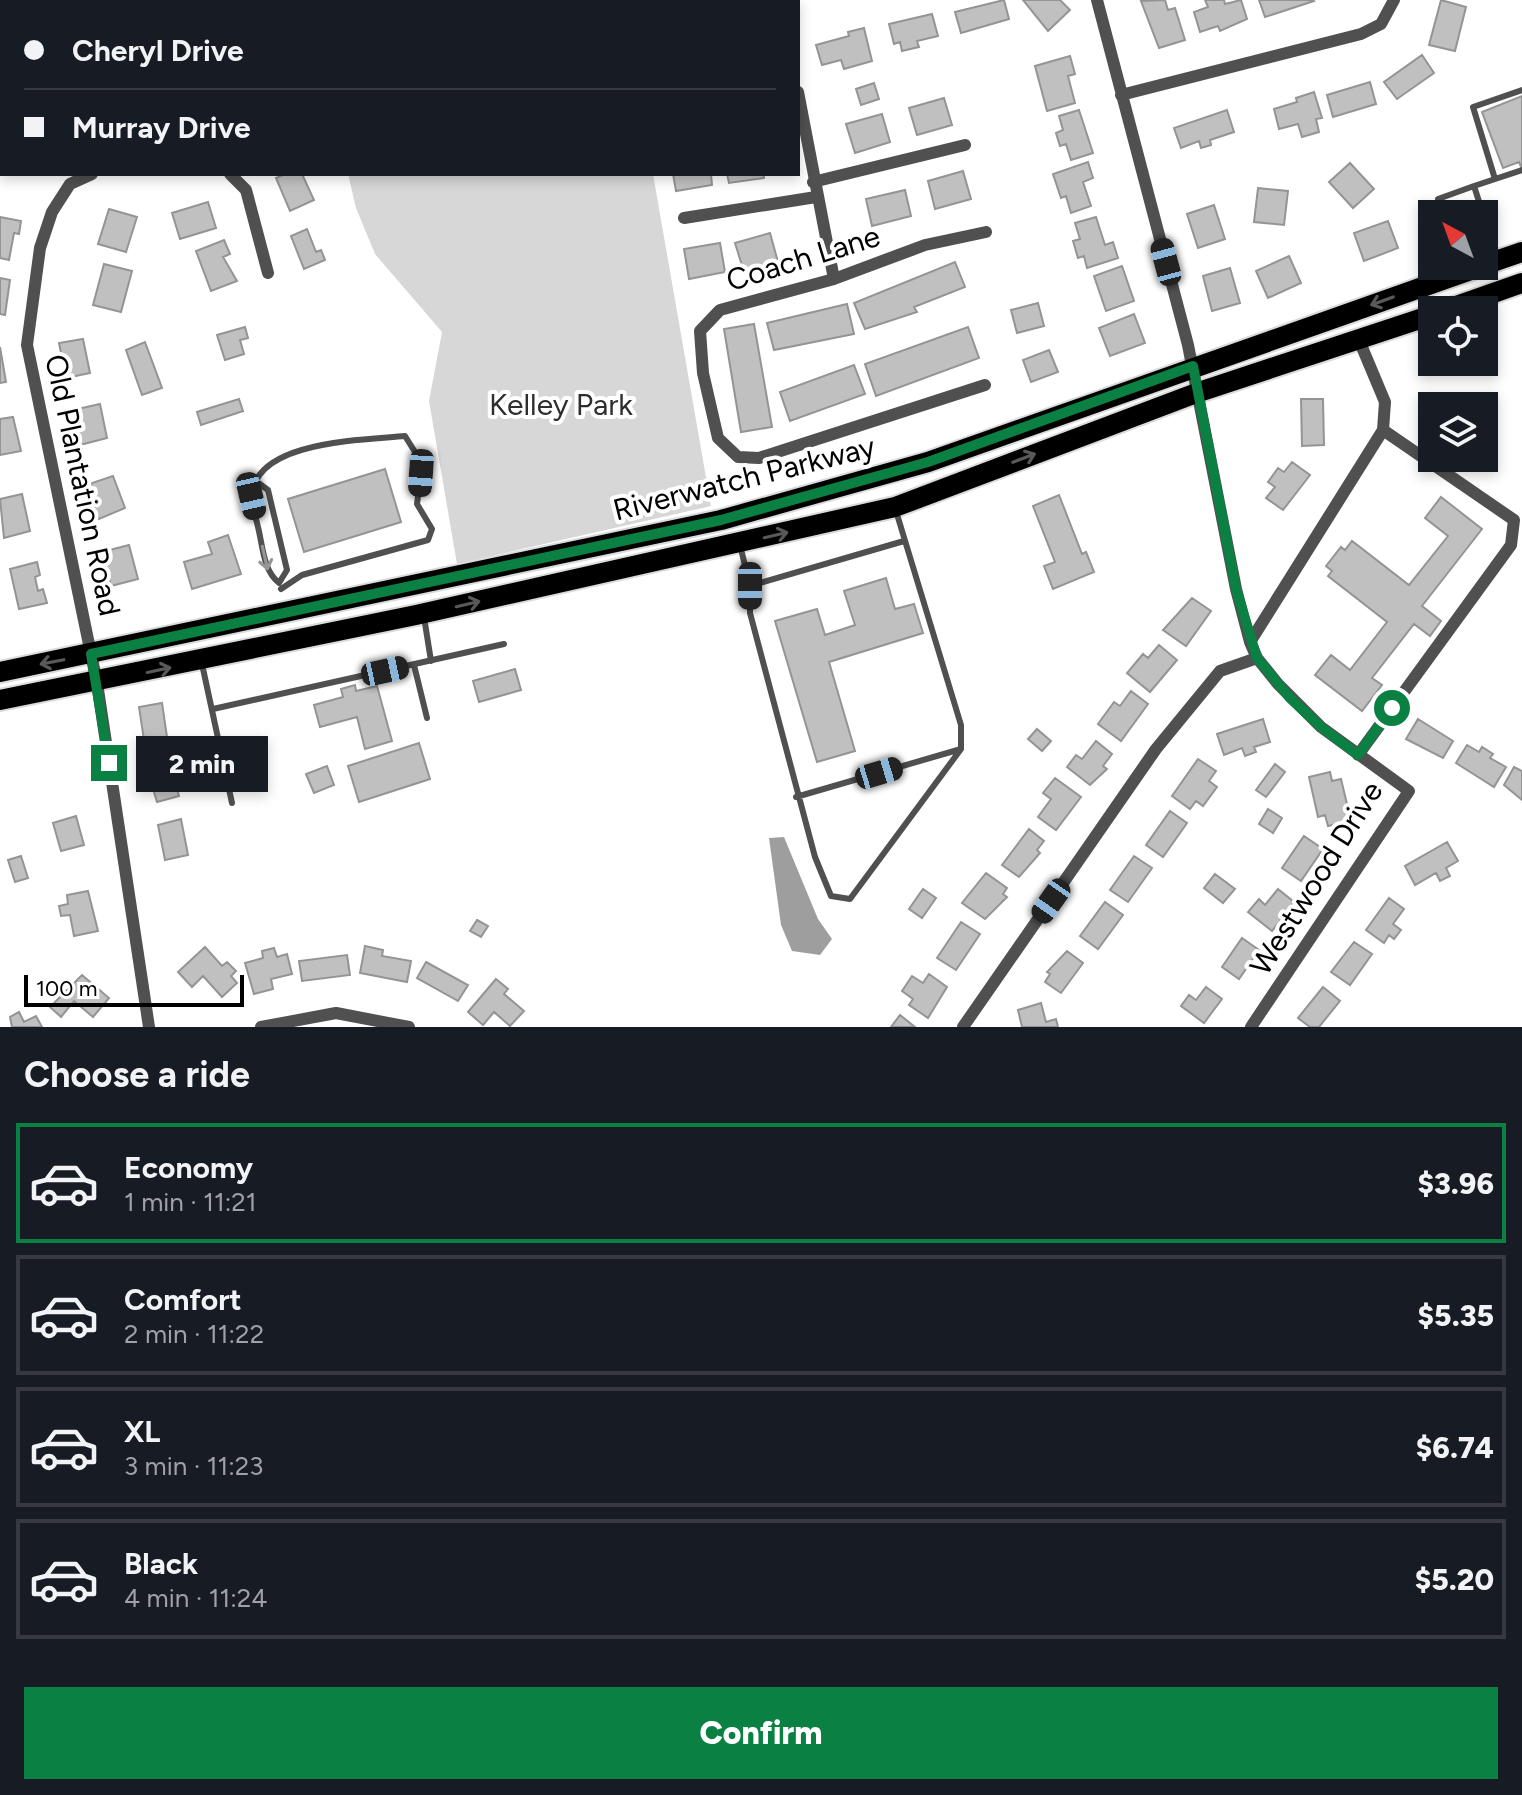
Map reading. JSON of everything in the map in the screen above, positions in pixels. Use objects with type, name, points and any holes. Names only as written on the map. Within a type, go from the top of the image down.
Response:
[{"type":"main road","name":"Riverwatch Parkway","points":[[1498,260],[1522,252]]},
{"type":"main road","name":"Riverwatch Parkway","points":[[0,672],[91,654],[283,597],[721,520],[928,462],[1441,280]]},
{"type":"main road","points":[[1485,296],[1522,283]]},
{"type":"main road","name":"Riverwatch Parkway","points":[[0,700],[97,683],[423,614],[895,507],[1199,392],[1418,320]]},
{"type":"street","name":"Westwood Drive","points":[[1097,0],[1193,366],[1236,589],[1250,642],[1257,658],[1290,698],[1321,727],[1409,791],[1251,1027]]},
{"type":"street","points":[[1121,95],[1361,34],[1381,24],[1394,0]]},
{"type":"street","points":[[800,104],[834,279]]},
{"type":"street","points":[[813,182],[965,145]]},
{"type":"street","points":[[232,176],[246,190],[268,273]]},
{"type":"street","name":"Old Plantation Road","points":[[67,179],[40,248],[27,345],[97,683],[149,1027]]},
{"type":"street","points":[[684,218],[816,197]]},
{"type":"street","name":"Coach Lane","points":[[985,385],[759,458],[738,457],[718,438],[703,373],[700,331],[720,310],[834,279],[925,245],[986,232]]},
{"type":"street","points":[[1250,642],[1383,430],[1385,402],[1359,340]]},
{"type":"street","points":[[1358,755],[1511,545],[1514,520],[1383,430]]},
{"type":"street","points":[[963,1027],[1156,749],[1220,671],[1257,658]]},
{"type":"street","points":[[261,1027],[336,1013],[409,1027]]},
{"type":"lane","points":[[1495,179],[1473,107],[1522,90]]},
{"type":"lane","points":[[1438,199],[1522,170]]},
{"type":"lane","points":[[1474,186],[1479,200]]},
{"type":"lane","points":[[405,436],[415,452],[421,473],[417,504],[432,529],[428,540],[302,575],[283,597],[269,574],[251,496],[263,469],[296,452],[327,443],[405,436]]},
{"type":"lane","points":[[257,482],[268,490],[284,556],[287,570],[283,597]]},
{"type":"lane","points":[[740,543],[750,586],[750,613],[796,797],[831,896],[850,899],[961,749],[961,725],[895,507]]},
{"type":"lane","points":[[750,586],[904,541]]},
{"type":"lane","points":[[423,614],[431,661]]},
{"type":"lane","points":[[213,709],[504,644]]},
{"type":"lane","points":[[201,661],[232,803]]},
{"type":"lane","points":[[414,665],[427,718]]},
{"type":"lane","points":[[796,797],[961,749]]},
{"type":"green space","name":"Kelley Park","points":[[348,176],[653,176],[711,506],[457,564],[429,401],[442,332],[375,254],[356,208]]},
{"type":"shaded area","points":[[784,837],[818,919],[832,939],[820,955],[792,951],[781,925],[769,838]]},
{"type":"building","points":[[1004,0],[1009,19],[961,33],[955,12]]},
{"type":"building","points":[[1023,0],[1060,0],[1070,10],[1048,31]]},
{"type":"building","points":[[1165,0],[1168,10],[1175,8],[1185,40],[1159,48],[1141,1]]},
{"type":"building","points":[[1205,0],[1224,0],[1225,4],[1241,0],[1247,19],[1220,31],[1218,26],[1200,32],[1194,12],[1208,7]]},
{"type":"building","points":[[1259,0],[1313,0],[1314,1],[1265,17]]},
{"type":"building","points":[[1441,0],[1466,7],[1455,51],[1429,45]]},
{"type":"building","points":[[932,14],[938,36],[917,41],[919,47],[902,51],[900,42],[894,44],[889,24]]},
{"type":"building","points":[[864,28],[872,61],[844,69],[841,60],[822,65],[816,45],[849,36],[848,32]]},
{"type":"building","points":[[1422,55],[1434,73],[1397,99],[1384,82]]},
{"type":"building","points":[[1070,56],[1075,74],[1068,76],[1075,103],[1047,111],[1035,66]]},
{"type":"building","points":[[1370,82],[1376,104],[1333,117],[1327,95]]},
{"type":"building","points":[[874,83],[879,99],[861,105],[856,89]]},
{"type":"building","points":[[1314,92],[1322,118],[1316,119],[1319,132],[1302,137],[1298,124],[1279,129],[1274,109],[1297,102],[1296,98]]},
{"type":"building","points":[[1522,96],[1522,169],[1519,162],[1503,168],[1482,112]]},
{"type":"building","points":[[944,98],[952,125],[917,135],[909,108]]},
{"type":"building","points":[[1079,110],[1093,153],[1071,160],[1066,144],[1060,146],[1056,133],[1063,130],[1059,116]]},
{"type":"building","points":[[1227,110],[1234,132],[1210,140],[1211,145],[1201,148],[1199,141],[1181,148],[1174,128]]},
{"type":"building","points":[[882,114],[890,142],[855,153],[846,124]]},
{"type":"building","points":[[1088,162],[1093,178],[1083,182],[1091,206],[1071,213],[1066,196],[1061,198],[1053,174]]},
{"type":"building","points":[[1350,163],[1374,189],[1353,208],[1329,182]]},
{"type":"building","points":[[963,171],[971,199],[935,209],[928,181]]},
{"type":"building","points":[[303,176],[314,200],[290,211],[276,178]]},
{"type":"building","points":[[673,176],[711,176],[712,185],[676,191]]},
{"type":"building","points":[[727,176],[764,176],[764,178],[729,183]]},
{"type":"building","points":[[1258,188],[1288,191],[1284,225],[1254,222]]},
{"type":"building","points":[[905,190],[911,216],[872,226],[866,199]]},
{"type":"building","points":[[208,202],[216,228],[180,239],[172,213]]},
{"type":"building","points":[[1214,205],[1225,239],[1198,248],[1187,214]]},
{"type":"building","points":[[109,209],[137,217],[126,252],[98,244]]},
{"type":"building","points":[[0,217],[21,221],[19,234],[14,233],[9,260],[0,258]]},
{"type":"building","points":[[1096,217],[1105,245],[1113,242],[1118,258],[1087,268],[1084,256],[1078,258],[1073,241],[1080,239],[1075,223]]},
{"type":"building","points":[[1388,221],[1398,248],[1364,261],[1354,233]]},
{"type":"building","points":[[307,229],[316,252],[321,250],[325,260],[304,269],[291,236]]},
{"type":"building","points":[[770,233],[778,262],[744,272],[735,243]]},
{"type":"building","points":[[224,240],[230,254],[223,257],[237,281],[211,291],[196,251]]},
{"type":"building","points":[[720,243],[725,272],[689,279],[684,249]]},
{"type":"building","points":[[1289,256],[1301,283],[1268,298],[1256,271]]},
{"type":"building","points":[[955,262],[965,287],[914,307],[917,312],[865,329],[854,303]]},
{"type":"building","points":[[104,264],[132,271],[121,312],[93,305]]},
{"type":"building","points":[[1122,266],[1134,301],[1106,311],[1094,276]]},
{"type":"building","points":[[1230,268],[1240,303],[1212,311],[1203,276]]},
{"type":"building","points":[[0,278],[10,280],[5,315],[0,314]]},
{"type":"building","points":[[1038,303],[1044,326],[1017,333],[1011,310]]},
{"type":"building","points":[[847,304],[854,334],[774,350],[767,323]]},
{"type":"building","points":[[1134,314],[1145,343],[1110,356],[1099,328]]},
{"type":"building","points":[[754,324],[772,427],[741,432],[724,329]]},
{"type":"building","points":[[245,327],[248,338],[240,340],[244,354],[225,360],[217,335]]},
{"type":"building","points":[[968,327],[979,358],[876,396],[865,364]]},
{"type":"building","points":[[83,339],[90,373],[66,378],[59,343]]},
{"type":"building","points":[[145,342],[162,388],[142,395],[126,350]]},
{"type":"building","points":[[0,347],[6,382],[0,383]]},
{"type":"building","points":[[1049,350],[1058,372],[1031,382],[1023,360]]},
{"type":"building","points":[[854,365],[865,394],[790,421],[780,392]]},
{"type":"building","points":[[239,399],[243,411],[201,425],[197,412]]},
{"type":"building","points":[[1301,399],[1323,399],[1324,445],[1302,446]]},
{"type":"building","points":[[100,404],[107,438],[80,445],[73,410]]},
{"type":"building","points":[[13,417],[21,451],[0,455],[0,419]]},
{"type":"building","points":[[1292,462],[1310,475],[1283,510],[1266,498],[1275,487],[1268,482],[1278,468],[1284,472]]},
{"type":"building","points":[[385,469],[401,522],[304,552],[288,499]]},
{"type":"building","points":[[113,476],[125,508],[99,519],[86,485]]},
{"type":"building","points":[[22,494],[30,531],[4,538],[0,499]]},
{"type":"building","points":[[1059,495],[1082,554],[1086,552],[1094,572],[1053,589],[1044,566],[1055,562],[1033,506]]},
{"type":"building","points":[[1441,497],[1482,529],[1422,606],[1441,621],[1430,636],[1414,624],[1372,678],[1382,685],[1362,711],[1315,675],[1331,655],[1350,670],[1387,622],[1328,576],[1332,571],[1326,566],[1341,547],[1345,550],[1352,541],[1409,585],[1448,536],[1425,518]]},
{"type":"building","points":[[228,535],[241,574],[192,589],[184,562],[212,554],[208,542]]},
{"type":"building","points":[[129,545],[138,579],[111,586],[102,552]]},
{"type":"building","points":[[37,562],[40,575],[35,577],[38,591],[43,589],[47,603],[19,609],[10,569]]},
{"type":"building","points":[[886,578],[895,609],[914,604],[923,633],[829,662],[855,751],[817,762],[775,621],[817,609],[825,635],[855,625],[844,591]]},
{"type":"building","points":[[1192,598],[1211,611],[1186,646],[1163,630]]},
{"type":"building","points":[[1159,645],[1177,660],[1150,692],[1127,673],[1143,654],[1148,658]]},
{"type":"building","points":[[515,669],[521,690],[479,702],[473,681]]},
{"type":"building","points":[[355,685],[356,691],[377,686],[392,741],[365,749],[357,717],[320,727],[314,705],[343,697],[341,689]]},
{"type":"building","points":[[1131,691],[1148,704],[1121,741],[1098,724],[1114,702],[1120,706]]},
{"type":"building","points":[[162,703],[167,737],[144,740],[139,707]]},
{"type":"building","points":[[1263,719],[1270,742],[1254,747],[1256,752],[1245,756],[1242,748],[1224,755],[1217,734]]},
{"type":"building","points":[[1418,719],[1453,741],[1443,758],[1406,739]]},
{"type":"building","points":[[1037,729],[1051,741],[1042,751],[1028,739]]},
{"type":"building","points":[[1096,741],[1112,754],[1103,766],[1107,769],[1090,785],[1067,767],[1076,755],[1082,759]]},
{"type":"building","points":[[419,743],[430,779],[359,802],[348,766]]},
{"type":"building","points":[[1467,745],[1479,752],[1482,747],[1493,754],[1490,758],[1506,767],[1494,787],[1456,763]]},
{"type":"building","points":[[1198,759],[1216,771],[1209,781],[1217,787],[1203,806],[1196,801],[1190,809],[1172,796]]},
{"type":"building","points":[[170,762],[179,796],[157,802],[147,769]]},
{"type":"building","points":[[1275,764],[1285,772],[1266,797],[1256,790]]},
{"type":"building","points":[[327,766],[334,785],[314,793],[306,774]]},
{"type":"building","points":[[1514,767],[1522,771],[1522,800],[1504,785]]},
{"type":"building","points":[[1330,772],[1332,781],[1341,779],[1351,821],[1328,826],[1325,815],[1318,817],[1309,777]]},
{"type":"building","points":[[1055,778],[1081,797],[1056,830],[1038,817],[1051,799],[1043,793]]},
{"type":"building","points":[[1268,809],[1282,818],[1273,833],[1259,824]]},
{"type":"building","points":[[1170,811],[1187,823],[1163,857],[1146,845]]},
{"type":"building","points":[[76,816],[84,845],[61,851],[53,823]]},
{"type":"building","points":[[181,819],[188,855],[165,860],[158,825]]},
{"type":"building","points":[[1029,829],[1044,841],[1037,850],[1040,853],[1019,877],[1002,865]]},
{"type":"building","points":[[1304,836],[1323,849],[1301,881],[1282,868]]},
{"type":"building","points":[[1447,842],[1458,861],[1446,868],[1450,876],[1440,881],[1436,873],[1415,885],[1405,866]]},
{"type":"building","points":[[21,856],[28,878],[15,882],[8,860]]},
{"type":"building","points":[[1134,856],[1152,868],[1128,902],[1110,890]]},
{"type":"building","points":[[986,873],[1007,888],[1003,894],[1007,897],[985,919],[962,903]]},
{"type":"building","points":[[1215,874],[1235,889],[1223,903],[1204,888]]},
{"type":"building","points":[[923,889],[936,898],[922,918],[909,909]]},
{"type":"building","points":[[1278,889],[1294,902],[1272,931],[1248,912],[1259,899],[1265,905]]},
{"type":"building","points":[[88,891],[98,931],[74,936],[70,915],[61,916],[59,906],[68,904],[67,895]]},
{"type":"building","points":[[1389,898],[1404,909],[1393,924],[1401,930],[1394,939],[1389,935],[1384,943],[1366,930]]},
{"type":"building","points":[[1105,902],[1123,915],[1098,949],[1080,936]]},
{"type":"building","points":[[477,920],[488,926],[481,937],[470,931]]},
{"type":"building","points":[[961,922],[980,934],[956,970],[937,958]]},
{"type":"building","points":[[1242,938],[1259,950],[1239,979],[1222,967]]},
{"type":"building","points":[[1354,942],[1372,954],[1350,985],[1331,972]]},
{"type":"building","points":[[365,946],[383,950],[382,956],[411,961],[407,982],[360,973]]},
{"type":"building","points":[[205,947],[222,966],[227,962],[236,971],[231,976],[237,983],[222,997],[203,976],[192,987],[178,972]]},
{"type":"building","points":[[274,948],[277,957],[287,954],[292,974],[271,979],[273,989],[254,994],[245,963],[263,958],[262,951]]},
{"type":"building","points":[[1067,951],[1083,963],[1061,993],[1045,982],[1050,974],[1047,972]]},
{"type":"building","points":[[347,955],[350,975],[302,981],[299,961]]},
{"type":"building","points":[[426,962],[468,985],[458,1001],[417,978]]},
{"type":"building","points":[[929,974],[947,987],[928,1018],[909,1005],[913,999],[902,991],[912,976],[923,983]]},
{"type":"building","points":[[82,975],[109,998],[93,1017],[74,1001],[61,1017],[50,1007]]},
{"type":"building","points":[[496,979],[508,989],[504,994],[524,1011],[510,1026],[494,1012],[483,1025],[468,1012]]},
{"type":"building","points":[[1206,987],[1222,999],[1204,1023],[1181,1006],[1189,995],[1196,1000]]},
{"type":"building","points":[[1323,987],[1340,1001],[1319,1027],[1310,1027],[1298,1018]]},
{"type":"building","points":[[1041,1003],[1046,1022],[1056,1019],[1058,1027],[1022,1027],[1018,1010]]},
{"type":"building","points":[[19,1012],[24,1022],[36,1016],[42,1027],[12,1027],[10,1017]]},
{"type":"building","points":[[900,1015],[915,1027],[891,1027]]},
{"type":"route","points":[[109,763],[91,654],[721,520],[928,462],[1193,366],[1236,589],[1257,658],[1290,698],[1358,755],[1392,708]]}]
